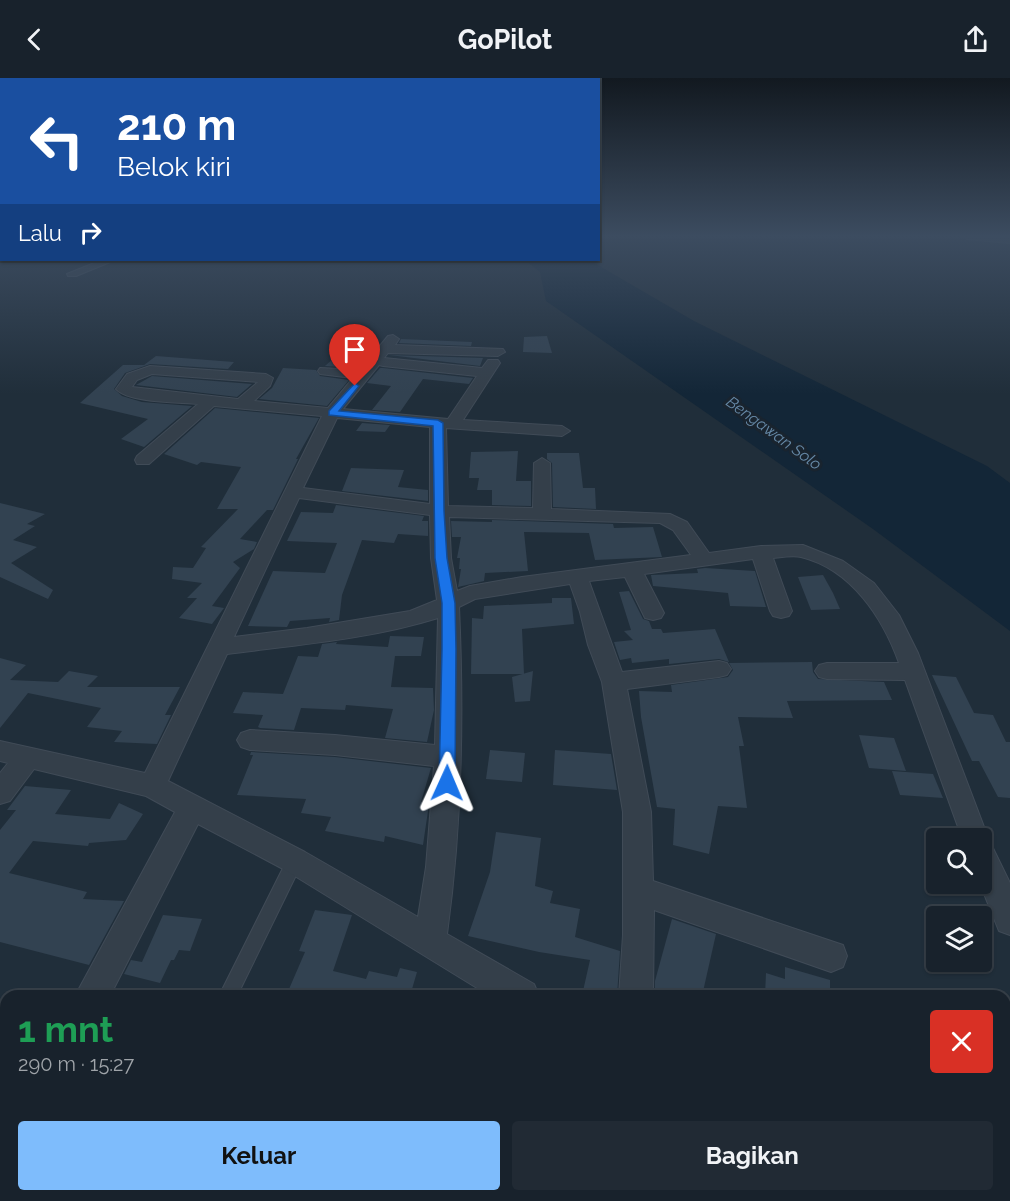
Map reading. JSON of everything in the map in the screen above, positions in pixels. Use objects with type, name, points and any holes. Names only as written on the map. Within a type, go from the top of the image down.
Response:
[{"type":"street","points":[[325,371],[379,356],[498,345],[486,373],[445,424],[439,511],[441,558],[448,603],[450,672],[441,867],[430,940]]},
{"type":"street","points":[[379,356],[486,373]]},
{"type":"street","points":[[152,786],[332,413],[379,356]]},
{"type":"street","points":[[242,404],[265,383],[266,378],[150,370],[132,377],[123,389],[138,394],[445,424],[562,431]]},
{"type":"street","points":[[143,460],[211,401]]},
{"type":"street","points":[[542,463],[542,513]]},
{"type":"street","points":[[292,492],[439,511],[656,516],[669,519],[680,526],[704,560]]},
{"type":"street","points":[[218,647],[345,630],[429,613],[470,593],[576,576],[761,552],[794,550],[812,553],[836,565],[867,588],[891,620],[914,672],[972,828]]},
{"type":"street","points":[[761,552],[781,611]]},
{"type":"street","points":[[631,569],[653,613]]},
{"type":"street","points":[[576,576],[591,612],[599,645],[614,682],[637,812],[639,890],[636,990]]},
{"type":"street","points":[[614,682],[719,669]]},
{"type":"street","points":[[827,671],[914,672]]},
{"type":"street","points":[[250,740],[447,757]]},
{"type":"street","points":[[0,751],[152,786],[295,861],[512,990]]},
{"type":"street","points":[[0,793],[28,757]]},
{"type":"street","points":[[95,990],[192,808]]},
{"type":"street","points":[[992,877],[1010,920]]},
{"type":"street","points":[[639,890],[776,939],[831,956]]},
{"type":"lane","points":[[231,990],[295,861]]},
{"type":"water","name":"Bengawan Solo","points":[[543,288],[638,288],[694,321],[987,466],[1010,483],[1010,631],[873,529],[546,301]]},
{"type":"building","points":[[547,336],[552,353],[523,352],[524,337]]},
{"type":"building","points":[[401,339],[472,342],[471,346],[399,343]]},
{"type":"building","points":[[369,343],[379,344],[359,368],[325,366],[334,358],[353,360]]},
{"type":"building","points":[[389,355],[483,358],[480,366]]},
{"type":"building","points":[[156,356],[234,362],[228,369],[150,364],[125,373],[114,389],[122,396],[142,402],[192,406],[144,447],[121,439],[148,419],[80,403],[123,365],[144,365]]},
{"type":"building","points":[[283,368],[316,370],[320,376],[349,380],[327,406],[259,399],[272,388]]},
{"type":"building","points":[[380,368],[473,378],[469,384],[423,379],[400,412],[372,410],[391,386],[367,383]]},
{"type":"building","points":[[152,376],[252,384],[237,397],[136,385]]},
{"type":"building","points":[[215,408],[319,418],[296,459],[298,459],[273,510],[267,510],[240,539],[257,542],[254,549],[233,562],[240,568],[212,606],[224,608],[212,624],[179,618],[197,598],[187,598],[202,583],[172,579],[173,567],[193,568],[206,548],[201,547],[238,509],[217,509],[241,467],[201,462],[197,465],[164,454]]},
{"type":"building","points":[[362,423],[390,425],[385,432],[356,431]]},
{"type":"building","points":[[518,451],[516,481],[531,481],[531,506],[492,505],[492,490],[477,490],[479,478],[469,478],[471,452]]},
{"type":"building","points":[[547,453],[579,453],[583,488],[595,488],[596,509],[553,507],[552,463],[547,459]]},
{"type":"building","points":[[351,468],[404,470],[398,487],[428,490],[428,501],[342,491]]},
{"type":"building","points":[[0,503],[45,514],[27,524],[35,526],[13,540],[37,547],[11,563],[53,590],[48,599],[0,577]]},
{"type":"building","points":[[336,505],[424,516],[422,521],[428,521],[428,536],[398,534],[394,543],[362,540],[342,595],[339,620],[329,622],[330,618],[290,621],[287,627],[248,626],[273,571],[325,573],[337,543],[287,541],[301,512],[333,513]]},
{"type":"building","points":[[492,520],[613,524],[614,528],[653,527],[662,557],[595,560],[589,533],[524,532],[528,571],[485,573],[484,581],[458,587],[461,569],[459,569],[460,558],[457,558],[461,537],[452,537],[451,521],[492,522]]},
{"type":"building","points":[[697,569],[755,571],[766,607],[730,606],[728,593],[653,586],[651,575],[698,573]]},
{"type":"building","points":[[823,575],[840,609],[811,610],[798,577]]},
{"type":"building","points":[[629,591],[643,619],[649,621],[652,629],[661,629],[663,633],[715,629],[729,662],[719,659],[669,664],[669,659],[632,663],[631,658],[620,660],[614,642],[633,640],[624,631],[631,630],[619,592]]},
{"type":"building","points":[[552,598],[571,598],[574,624],[522,629],[524,674],[471,674],[472,618],[483,619],[484,606],[552,603]]},
{"type":"building","points":[[390,636],[424,637],[421,656],[395,656],[391,687],[433,688],[434,710],[427,742],[385,738],[393,709],[346,705],[345,710],[301,708],[294,730],[260,728],[258,727],[263,715],[233,713],[243,692],[283,694],[298,656],[318,657],[322,644],[337,642],[336,644],[388,647]]},
{"type":"building","points":[[0,658],[26,665],[10,680],[58,682],[69,671],[98,676],[87,687],[180,687],[165,715],[171,715],[157,744],[114,742],[122,731],[87,727],[101,708],[28,693],[0,728]]},
{"type":"building","points":[[812,662],[813,672],[818,679],[884,682],[892,700],[787,701],[793,718],[738,717],[744,746],[739,746],[747,808],[718,806],[709,854],[673,845],[675,809],[657,807],[641,717],[639,691],[672,692],[671,685],[728,677],[733,670],[729,663]]},
{"type":"building","points":[[533,671],[530,701],[515,702],[512,677]]},
{"type":"building","points":[[932,675],[956,677],[974,713],[993,715],[1006,742],[1010,742],[1010,798],[998,797],[979,761],[972,761]]},
{"type":"building","points":[[859,735],[894,738],[906,771],[869,768]]},
{"type":"building","points":[[490,750],[525,753],[522,782],[486,779]]},
{"type":"building","points":[[555,750],[611,754],[617,790],[553,785]]},
{"type":"building","points":[[251,752],[335,757],[431,768],[421,802],[429,804],[423,845],[385,836],[384,842],[325,831],[331,817],[301,813],[306,799],[237,795],[253,755],[250,755]]},
{"type":"building","points":[[892,771],[933,774],[943,798],[900,795]]},
{"type":"building","points":[[25,786],[71,790],[55,814],[110,819],[119,803],[143,814],[126,840],[89,843],[88,846],[33,841],[9,873],[87,892],[83,899],[124,901],[89,965],[0,942],[0,830],[16,810],[7,810]]},
{"type":"building","points":[[496,832],[541,838],[535,886],[553,891],[550,903],[580,909],[575,937],[620,951],[617,990],[583,990],[590,960],[539,952],[468,936],[490,872]]},
{"type":"building","points":[[315,910],[352,915],[333,971],[366,979],[369,971],[397,977],[400,968],[417,972],[412,990],[289,990],[305,952],[299,951]]},
{"type":"building","points":[[163,915],[202,919],[190,951],[179,950],[174,960],[171,960],[160,983],[124,974],[131,960],[142,962]]},
{"type":"building","points":[[672,919],[716,934],[703,990],[655,990],[655,981]]},
{"type":"building","points":[[785,967],[830,980],[830,990],[765,990],[766,973],[785,979]]},
{"type":"route","points":[[355,386],[332,413],[438,423],[441,558],[448,603],[450,672],[447,783]]}]
